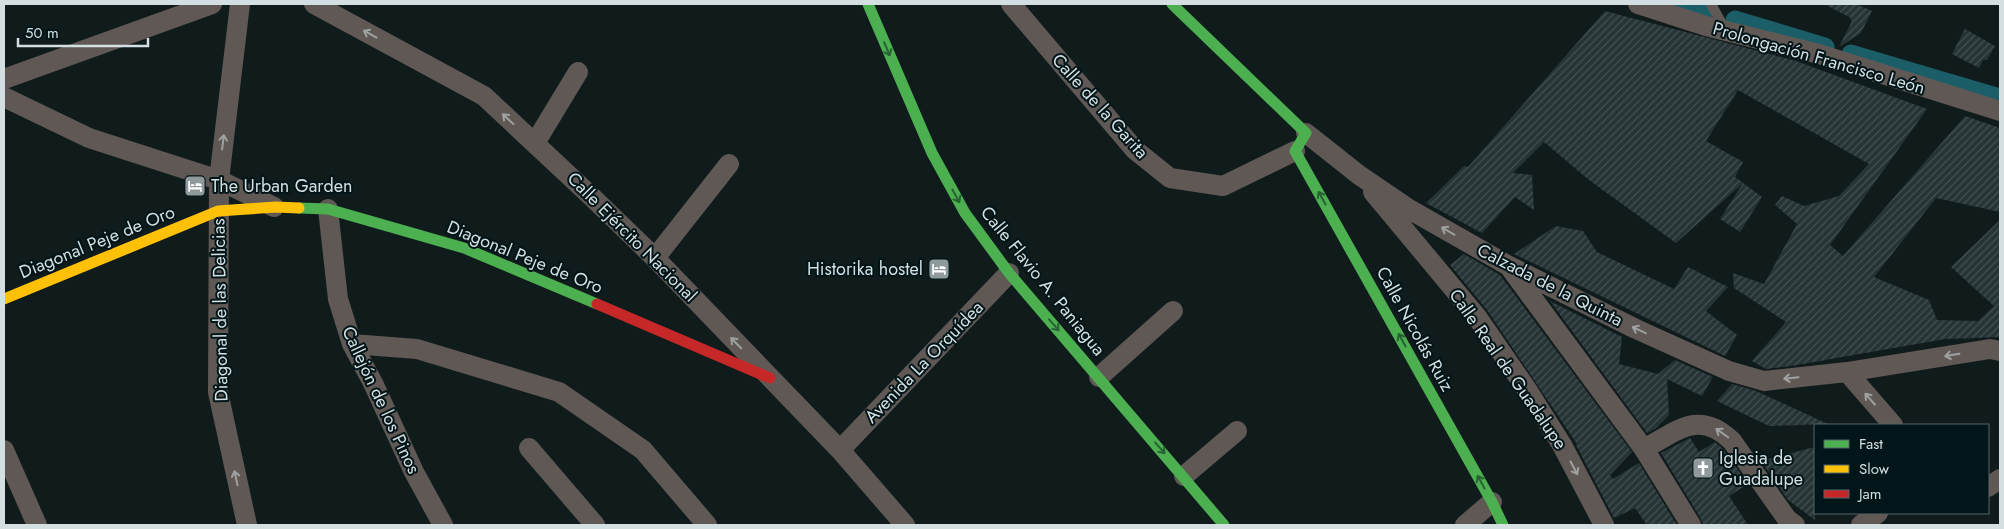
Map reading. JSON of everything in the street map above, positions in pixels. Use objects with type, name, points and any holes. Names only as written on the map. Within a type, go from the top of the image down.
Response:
[{"type":"street","points":[[4,79],[212,4]]},
{"type":"street","name":"Diagonal de las Delicias","points":[[240,4],[218,180],[218,392],[247,525]]},
{"type":"street","name":"Calle Ejército Nacional","points":[[314,4],[484,96],[655,258],[840,450],[905,525]]},
{"type":"street","name":"Calle Flavio A. Paniagua","points":[[868,4],[932,153],[965,212],[1009,273],[1184,476],[1222,524]]},
{"type":"street","name":"Calle de la Garita","points":[[1011,4],[1135,150],[1170,178],[1223,186],[1295,151]]},
{"type":"street","name":"Calzada de la Quinta","points":[[1172,4],[1306,133],[1359,175],[1409,209],[1509,266],[1636,329],[1729,371],[1764,382],[1847,372],[1990,349],[2000,350]]},
{"type":"street","name":"Prolongación Francisco León","points":[[1638,4],[1727,32],[1819,54],[2000,111]]},
{"type":"street","points":[[535,143],[578,72]]},
{"type":"street","points":[[4,97],[89,138],[218,180],[276,207]]},
{"type":"street","points":[[1295,151],[1306,133]]},
{"type":"street","name":"Calle Nicolás Ruiz","points":[[1295,151],[1492,502],[1503,525]]},
{"type":"street","points":[[655,258],[729,164]]},
{"type":"street","name":"Calle Real de Guadalupe","points":[[1359,175],[1482,325],[1528,391],[1562,445],[1604,525]]},
{"type":"street","name":"Diagonal Peje de Oro","points":[[4,299],[218,211],[276,207],[328,209],[464,248],[770,378]]},
{"type":"street","name":"Callejón de los Pinos","points":[[328,209],[338,300],[352,344],[373,382],[414,472],[443,525]]},
{"type":"street","points":[[1509,266],[1644,450],[1691,525]]},
{"type":"street","name":"Avenida La Orquídea","points":[[840,450],[1009,273]]},
{"type":"street","points":[[1099,378],[1173,311]]},
{"type":"street","points":[[352,344],[418,349],[560,392],[643,450],[707,525]]},
{"type":"street","points":[[1847,372],[1892,424]]},
{"type":"street","points":[[1644,450],[1686,426],[1696,423],[1721,430],[1732,441],[1787,519],[1795,525]]},
{"type":"street","points":[[1184,476],[1237,430]]},
{"type":"street","points":[[529,448],[595,525]]},
{"type":"street","points":[[4,450],[37,525]]},
{"type":"street","points":[[1989,486],[2000,479]]},
{"type":"street","points":[[1465,525],[1492,502]]},
{"type":"street","points":[[1860,525],[1876,514]]},
{"type":"lane","points":[[1712,4],[1727,32]]},
{"type":"building","points":[[1824,4],[1856,4],[1872,11],[1861,33],[1839,47],[1852,21],[1850,20],[1851,18]]},
{"type":"building","points":[[1605,11],[1796,61],[1927,109],[1830,245],[1843,256],[1965,116],[2000,128],[2000,212],[1936,198],[1874,277],[1929,300],[1937,320],[1978,321],[1994,306],[1951,267],[2000,220],[2000,337],[1945,339],[1766,369],[1752,361],[1786,322],[1734,288],[1733,273],[1764,284],[1797,224],[1775,205],[1782,196],[1804,206],[1839,196],[1869,164],[1738,90],[1706,141],[1743,162],[1735,177],[1762,197],[1740,232],[1720,219],[1743,183],[1676,243],[1589,180],[1544,142],[1513,173],[1532,175],[1534,210],[1515,197],[1482,233],[1426,203],[1464,166],[1468,167]]},
{"type":"building","points":[[1965,29],[1995,46],[1987,60],[1983,60],[1979,68],[1952,54]]},
{"type":"building","points":[[1556,226],[1583,231],[1597,252],[1674,289],[1688,267],[1728,287],[1706,311],[1737,335],[1725,356],[1514,254]]},
{"type":"building","points":[[1464,254],[1500,275],[1632,452],[1610,475],[1613,479],[1639,463],[1677,525],[1647,525],[1635,508],[1614,518],[1577,444],[1487,310],[1450,265]]},
{"type":"building","points":[[1550,301],[1622,337],[1619,364],[1658,374],[1675,360],[1713,377],[1702,396],[1667,379],[1669,415],[1655,429],[1647,433]]},
{"type":"building","points":[[1732,384],[1756,391],[1828,424],[1769,426],[1717,401]]},
{"type":"building","name":"Iglesia de Guadalupe","points":[[1690,438],[1699,452],[1715,442],[1723,449],[1748,484],[1729,496],[1748,525],[1703,525],[1661,453]]},
{"type":"building","points":[[1814,447],[1815,520],[1788,500],[1761,461]]},
{"type":"waterway","points":[[1681,4],[1705,11]]},
{"type":"waterway","points":[[1735,20],[1825,47]]},
{"type":"waterway","points":[[1851,54],[2000,98]]},
{"type":"traffic: fast","points":[[868,4],[932,153],[965,213],[1009,273],[1224,525]]},
{"type":"traffic: fast","points":[[1172,4],[1306,133],[1295,151],[1492,502],[1503,525]]},
{"type":"traffic: fast","points":[[299,208],[328,209],[464,248],[597,304]]},
{"type":"traffic: slow","points":[[4,299],[218,211],[276,207],[299,208]]},
{"type":"traffic: jam","points":[[597,304],[770,378]]},
{"type":"place","name":"The Urban Garden","points":[[195,186]]},
{"type":"place","name":"Historika hostel","points":[[939,269]]},
{"type":"place","name":"Iglesia de Guadalupe","points":[[1703,468]]}]
